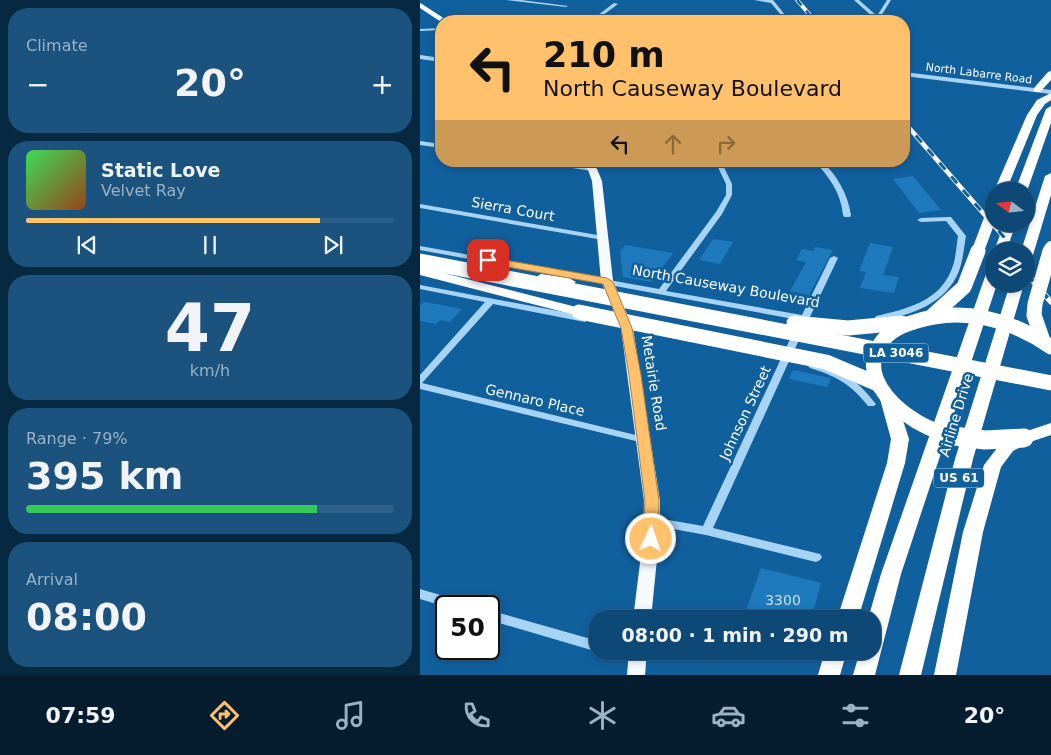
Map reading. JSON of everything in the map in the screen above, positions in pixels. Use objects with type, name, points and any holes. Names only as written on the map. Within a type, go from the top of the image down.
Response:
[{"type":"highway","points":[[1037,90],[1051,74]]},
{"type":"highway","points":[[1004,182],[1032,115],[1041,102],[1051,96]]},
{"type":"highway","points":[[1024,182],[1051,109]]},
{"type":"highway","points":[[1030,242],[1051,176]]},
{"type":"highway","points":[[849,610],[896,463],[900,439],[879,396],[874,366],[877,350],[892,332],[923,318],[964,287],[985,232]]},
{"type":"highway","points":[[1047,344],[1034,315],[1034,309],[1051,247]]},
{"type":"highway","points":[[424,271],[570,282],[826,328],[871,328],[923,318],[962,315],[996,320],[1021,329],[1047,344]]},
{"type":"highway","points":[[424,271],[1051,393]]},
{"type":"highway","points":[[424,271],[579,312],[826,362],[913,419],[948,434],[987,441],[1024,438]]},
{"type":"highway","name":"LA 3046","points":[[424,271],[1051,383]]},
{"type":"highway","name":"Airline Drive","points":[[881,611],[891,574],[987,292]]},
{"type":"highway","name":"Airline Drive","points":[[910,675],[964,459],[1015,292]]},
{"type":"highway","points":[[945,675],[973,532],[993,465],[1007,447],[1050,428]]},
{"type":"highway","points":[[829,675],[833,660]]},
{"type":"highway","points":[[864,675],[868,660]]},
{"type":"main road","points":[[420,4],[436,15]]},
{"type":"main road","name":"Metairie Road","points":[[589,167],[598,180],[607,282],[627,328],[652,501],[652,521],[643,610]]},
{"type":"street","points":[[508,0],[566,6]]},
{"type":"street","points":[[756,0],[771,1],[783,15]]},
{"type":"street","points":[[856,0],[872,15]]},
{"type":"street","points":[[880,15],[889,0]]},
{"type":"street","points":[[600,15],[616,4]]},
{"type":"street","points":[[420,30],[435,29]]},
{"type":"street","points":[[420,57],[435,59]]},
{"type":"street","name":"North Labarre Road","points":[[910,75],[1051,92]]},
{"type":"street","points":[[420,143],[435,145]]},
{"type":"street","points":[[661,292],[719,212],[728,194],[729,184],[721,167]]},
{"type":"street","points":[[824,167],[847,205],[847,215]]},
{"type":"street","name":"Sierra Court","points":[[420,206],[603,238]]},
{"type":"street","name":"North Causeway Boulevard","points":[[420,248],[804,318],[857,321],[898,315],[919,307],[936,297],[946,288],[955,271],[962,236],[948,219],[921,220]]},
{"type":"street","name":"Johnson Street","points":[[706,530],[804,318],[834,258]]},
{"type":"street","points":[[424,271],[491,301],[786,360],[836,373],[879,396]]},
{"type":"street","points":[[420,381],[491,301]]},
{"type":"street","name":"Gennaro Place","points":[[420,386],[644,440]]},
{"type":"street","points":[[652,521],[706,530],[816,557]]},
{"type":"street","points":[[420,594],[435,598]]},
{"type":"street","points":[[500,618],[589,643]]},
{"type":"building","points":[[913,176],[941,210],[919,213],[893,179]]},
{"type":"building","points":[[713,239],[733,242],[720,264],[699,260]]},
{"type":"building","points":[[870,243],[893,247],[883,275],[899,277],[894,293],[860,288],[866,272],[859,271]]},
{"type":"building","points":[[625,245],[673,253],[652,282],[623,277],[620,251]]},
{"type":"building","points":[[815,247],[833,250],[809,295],[790,291],[806,262],[796,260],[802,249],[813,251]]},
{"type":"building","points":[[424,302],[462,309],[450,322],[440,320],[436,324],[420,321],[420,306]]},
{"type":"building","points":[[793,370],[831,378],[827,387],[789,379]]},
{"type":"building","points":[[761,568],[821,583],[814,610],[746,610]]},
{"type":"railway","points":[[797,0],[810,15]]},
{"type":"railway","points":[[910,129],[1008,242]]},
{"type":"railway","points":[[1035,283],[1051,302]]},
{"type":"route","points":[[488,260],[607,282],[627,328],[652,501],[651,539]]}]
